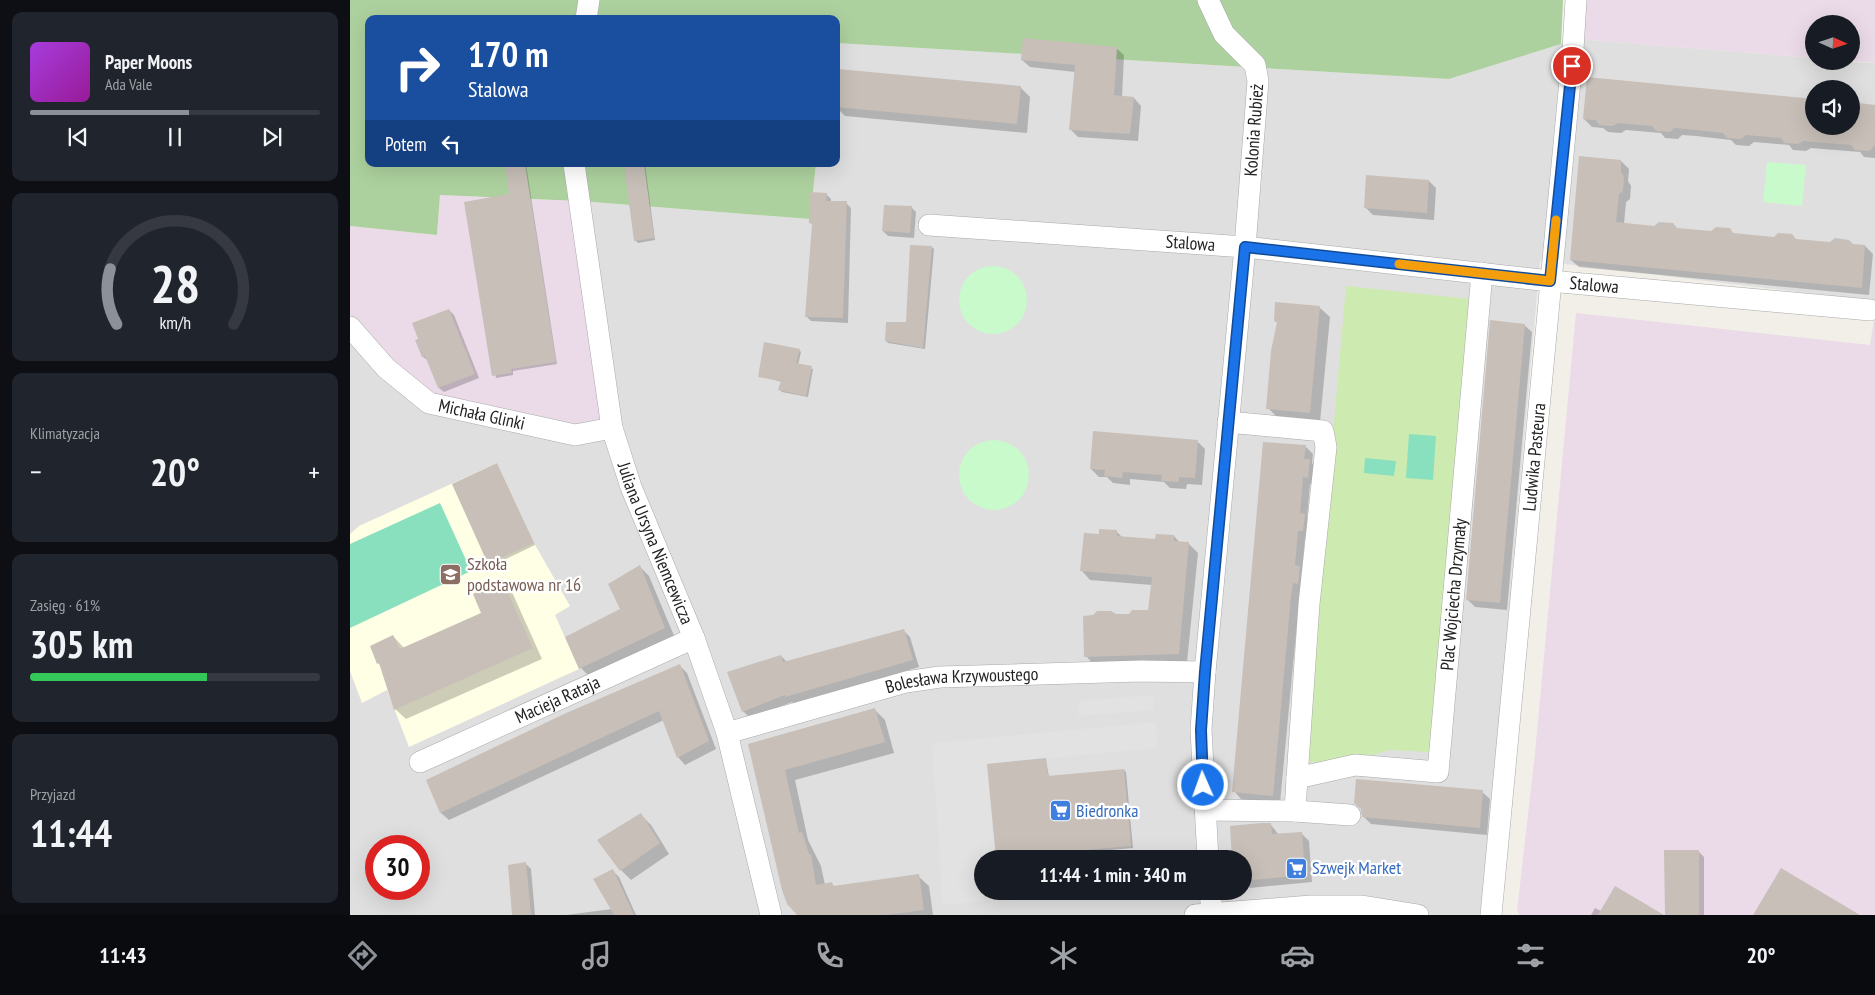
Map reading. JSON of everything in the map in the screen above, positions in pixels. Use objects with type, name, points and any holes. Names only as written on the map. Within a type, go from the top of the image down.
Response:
[{"type":"street","points":[[587,15],[589,0]]},
{"type":"street","name":"Kolonia Rubież","points":[[1207,850],[1201,730],[1245,247],[1258,80],[1255,65],[1224,34],[1208,0]]},
{"type":"street","name":"Ludwika Pasteura","points":[[1491,915],[1573,49],[1576,0]]},
{"type":"street","name":"Juliana Ursyna Niemcewicza","points":[[574,167],[612,428],[630,487],[694,638],[727,733],[771,915]]},
{"type":"street","name":"Stalowa","points":[[929,224],[1245,247],[1550,281],[1870,310]]},
{"type":"street","name":"Plac Wojciecha Drzymały","points":[[1297,778],[1355,765],[1438,772],[1482,273]]},
{"type":"street","name":"Michała Glinki","points":[[350,327],[386,368],[429,403],[575,435],[612,428]]},
{"type":"street","points":[[1228,422],[1322,431],[1326,447],[1309,604],[1294,811]]},
{"type":"street","name":"Macieja Rataja","points":[[420,762],[694,638]]},
{"type":"street","name":"Bolesława Krzywoustego","points":[[727,733],[906,682],[940,677],[1141,671],[1205,672]]},
{"type":"street","points":[[1205,810],[1294,811],[1350,815]]},
{"type":"street","points":[[1208,900],[1204,914],[1311,906],[1354,906],[1418,915]]},
{"type":"shaded area","points":[[1580,0],[1875,0],[1875,63],[1860,62],[1860,15],[1805,15],[1805,57],[1577,39]]},
{"type":"shaded area","points":[[1577,39],[1805,57],[1805,70],[1860,70],[1860,63],[1875,63],[1875,301],[1540,261],[1482,915],[350,915],[350,327],[580,201],[810,219],[816,167],[840,167],[840,43],[1449,79]]},
{"type":"shaded area","points":[[440,195],[580,201],[612,428],[575,435],[429,403],[350,327],[350,226],[437,235]]},
{"type":"shaded area","points":[[1576,313],[1870,345],[1875,313],[1875,915],[1520,915],[1517,911],[1535,753]]},
{"type":"shaded area","name":"Szkoła podstawowa nr 16","points":[[497,463],[534,543],[570,606],[555,615],[579,669],[409,747],[387,690],[362,703],[350,671],[350,534],[359,526]]},
{"type":"shaded area","points":[[1153,695],[1154,710],[1079,716],[1078,701]]},
{"type":"shaded area","points":[[1156,722],[1157,748],[987,764],[994,850],[974,850],[974,900],[984,901],[943,905],[932,743]]},
{"type":"green space","points":[[350,0],[1563,0],[1561,44],[1449,79],[840,43],[840,15],[365,15],[365,167],[816,167],[810,219],[580,201],[440,195],[437,235],[350,226]]},
{"type":"green space","points":[[1767,162],[1806,165],[1802,206],[1763,202]]},
{"type":"green space","points":[[993,266],[1006,269],[1017,276],[1024,287],[1027,300],[1024,313],[1017,324],[1006,331],[993,334],[980,331],[969,324],[962,313],[959,300],[962,287],[969,276],[980,269]]},
{"type":"green space","points":[[1346,286],[1470,299],[1430,752],[1389,750],[1350,762],[1304,762]]},
{"type":"green space","points":[[1409,434],[1436,436],[1433,480],[1406,478]]},
{"type":"green space","points":[[994,440],[1007,443],[1019,450],[1026,462],[1029,475],[1026,488],[1019,500],[1007,507],[994,510],[981,507],[969,500],[962,488],[959,475],[962,462],[969,450],[981,443]]},
{"type":"green space","points":[[1365,458],[1396,461],[1394,476],[1364,473]]},
{"type":"green space","points":[[440,503],[471,571],[350,628],[350,544]]},
{"type":"building","points":[[1023,38],[1117,47],[1114,95],[1134,97],[1130,134],[1069,130],[1075,65],[1021,60]]},
{"type":"building","points":[[840,69],[1021,86],[1017,124],[840,107]]},
{"type":"building","points":[[1587,77],[1805,98],[1805,135],[1860,135],[1860,103],[1875,105],[1875,146],[1869,151],[1855,150],[1851,145],[1803,141],[1798,144],[1784,143],[1781,138],[1746,135],[1741,139],[1727,138],[1723,133],[1674,128],[1670,132],[1656,131],[1652,126],[1618,123],[1613,126],[1599,125],[1596,120],[1583,119]]},
{"type":"building","points":[[1579,156],[1621,160],[1621,172],[1624,177],[1623,191],[1619,194],[1616,222],[1654,226],[1659,222],[1673,223],[1677,228],[1711,231],[1716,227],[1730,228],[1733,233],[1774,237],[1778,233],[1792,234],[1796,239],[1830,242],[1835,238],[1849,240],[1853,244],[1865,245],[1862,288],[1570,260]]},
{"type":"building","points":[[505,167],[525,167],[556,362],[511,369],[512,373],[492,376],[464,202],[509,194]]},
{"type":"building","points":[[624,167],[644,167],[654,238],[634,241]]},
{"type":"building","points":[[1366,175],[1429,180],[1427,213],[1364,208]]},
{"type":"building","points":[[810,192],[827,193],[826,201],[847,201],[843,318],[805,317],[812,224],[809,223]]},
{"type":"building","points":[[884,205],[912,206],[910,233],[882,231]]},
{"type":"building","points":[[910,245],[932,246],[923,348],[885,341],[886,322],[906,322]]},
{"type":"building","points":[[1275,302],[1320,306],[1310,413],[1266,409],[1271,351],[1277,322],[1274,321]]},
{"type":"building","points":[[449,309],[475,374],[438,388],[425,356],[422,357],[415,340],[418,339],[412,323]]},
{"type":"building","points":[[1490,320],[1525,324],[1500,603],[1466,600]]},
{"type":"building","points":[[764,342],[800,349],[796,363],[812,366],[806,396],[778,390],[781,381],[758,377]]},
{"type":"building","points":[[1093,431],[1198,440],[1195,478],[1179,477],[1179,482],[1161,481],[1162,475],[1123,472],[1122,478],[1104,476],[1105,470],[1090,469]]},
{"type":"building","points":[[1263,442],[1306,445],[1304,459],[1310,459],[1308,478],[1303,477],[1300,513],[1305,514],[1303,531],[1298,531],[1295,565],[1300,566],[1298,584],[1293,583],[1291,596],[1273,796],[1232,792]]},
{"type":"building","points":[[497,463],[534,543],[488,564],[452,484]]},
{"type":"building","points":[[1099,529],[1117,530],[1117,536],[1155,539],[1156,534],[1174,535],[1174,541],[1189,542],[1179,654],[1084,657],[1083,616],[1093,615],[1097,611],[1129,614],[1132,610],[1148,610],[1152,577],[1080,571],[1084,533],[1099,534]]},
{"type":"building","points":[[640,565],[665,628],[579,669],[565,637],[620,609],[608,584]]},
{"type":"building","points":[[502,580],[533,648],[394,710],[379,663],[377,664],[370,646],[393,635],[400,649],[481,613],[473,594]]},
{"type":"building","points":[[904,629],[913,660],[785,697],[785,695],[742,712],[727,672],[781,655],[783,662]]},
{"type":"building","points":[[680,664],[709,741],[677,758],[659,711],[440,813],[426,780],[564,714]]},
{"type":"building","points":[[875,708],[885,742],[785,770],[799,833],[802,832],[809,854],[811,854],[816,885],[832,882],[833,886],[919,874],[924,910],[885,915],[797,915],[787,904],[782,890],[748,744]]},
{"type":"building","name":"Biedronka","points":[[1046,758],[1048,776],[1124,769],[1131,846],[1086,850],[995,850],[987,764]]},
{"type":"building","points":[[1356,779],[1483,790],[1480,828],[1362,817],[1361,809],[1354,803]]},
{"type":"building","points":[[641,813],[660,843],[620,871],[597,840]]},
{"type":"building","points":[[1271,823],[1272,834],[1302,832],[1305,875],[1252,880],[1252,850],[1231,850],[1230,826]]},
{"type":"building","points":[[1664,850],[1699,850],[1699,915],[1665,915]]},
{"type":"building","points":[[526,862],[531,915],[512,915],[508,865]]},
{"type":"building","points":[[1781,868],[1860,915],[1753,915]]},
{"type":"building","points":[[613,869],[634,915],[614,915],[593,879]]},
{"type":"building","points":[[1615,886],[1664,915],[1598,915]]},
{"type":"slow traffic","points":[[1399,264],[1550,281],[1556,220]]},
{"type":"place","name":"Szkoła podstawowa nr 16","points":[[451,574]]},
{"type":"place","name":"Biedronka","points":[[1060,811]]},
{"type":"place","name":"Szwejk Market","points":[[1296,868]]},
{"type":"route","points":[[1203,785],[1201,730],[1205,672],[1245,247],[1550,281],[1572,66]]}]
